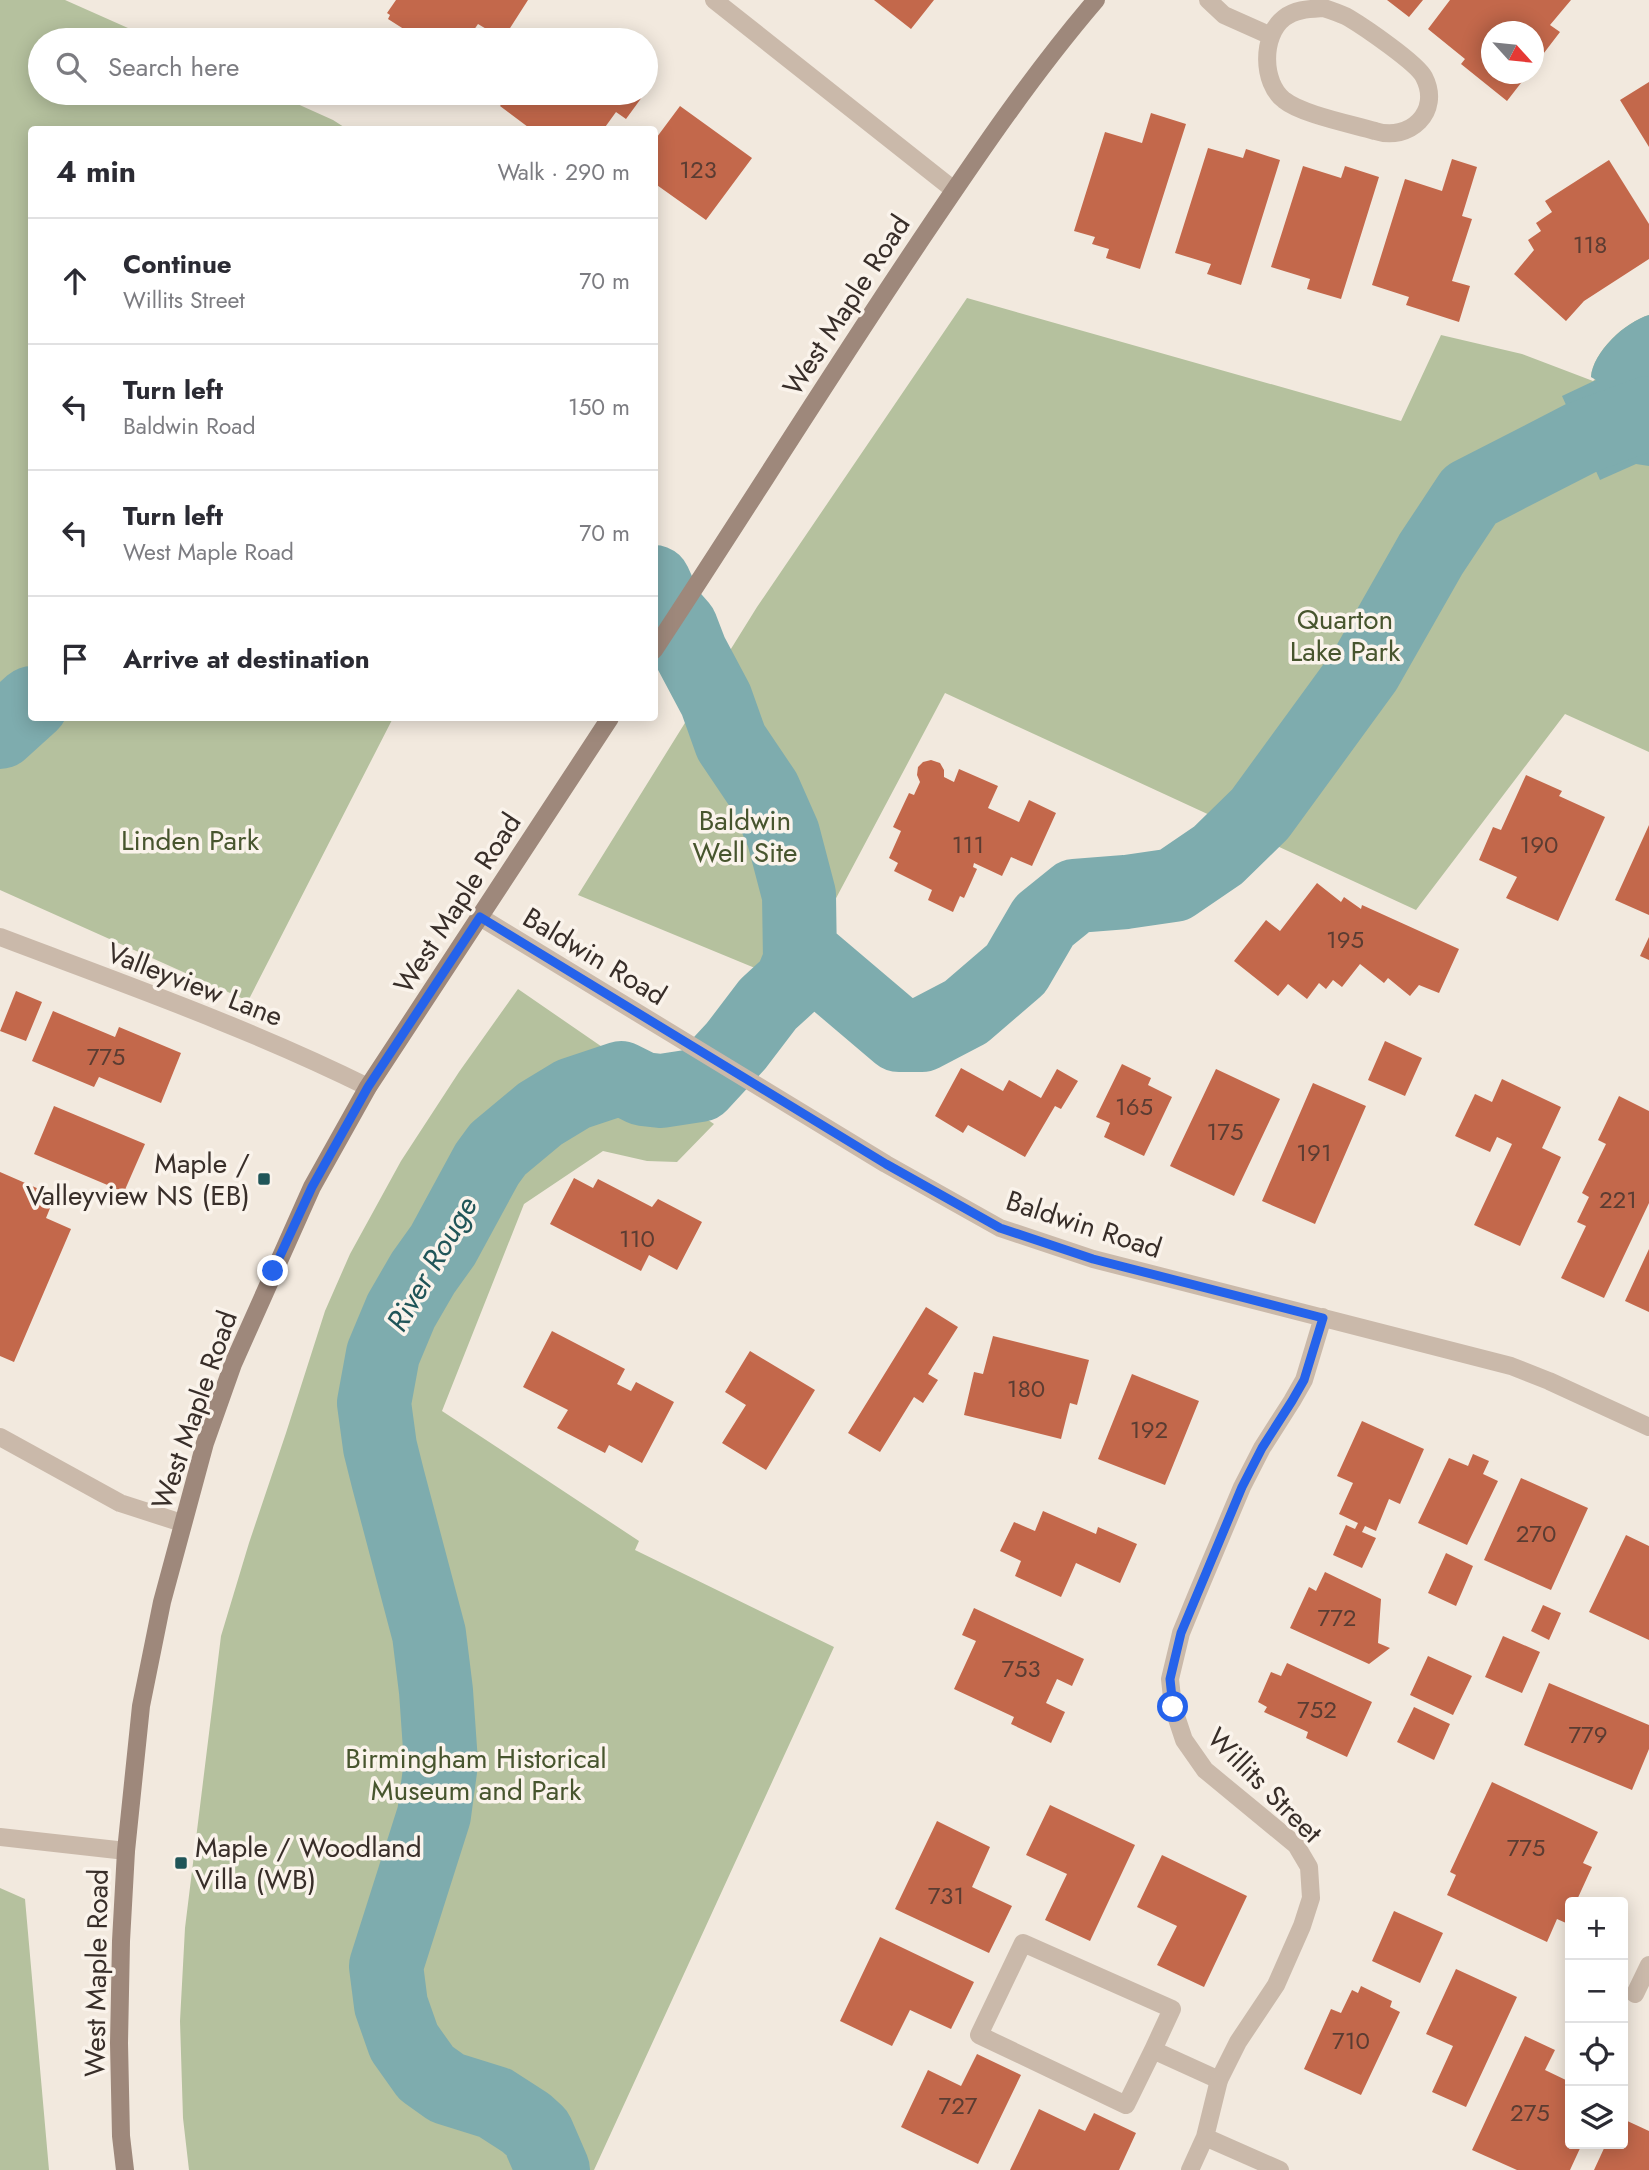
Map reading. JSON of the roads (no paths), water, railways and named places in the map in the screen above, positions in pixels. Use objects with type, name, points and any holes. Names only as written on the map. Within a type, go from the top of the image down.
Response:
[{"type":"main road","name":"West Maple Road","points":[[658,644],[837,364],[954,190],[1023,92],[1096,0]]},
{"type":"main road","name":"West Maple Road","points":[[125,2170],[121,2136],[119,2043],[125,1851],[141,1706],[162,1602],[205,1443],[238,1352],[312,1187],[368,1087],[608,721]]},
{"type":"street","points":[[714,0],[954,190]]},
{"type":"street","points":[[1208,0],[1224,15],[1270,36]]},
{"type":"street","points":[[1324,8],[1348,18],[1424,75],[1431,96],[1427,109],[1420,121],[1404,133],[1380,133],[1285,101],[1273,89],[1268,72],[1270,36],[1282,19],[1301,9],[1324,8]]},
{"type":"street","name":"Baldwin Road","points":[[480,917],[886,1164],[1000,1228],[1093,1259],[1511,1366],[1649,1427]]},
{"type":"street","name":"Valleyview Lane","points":[[0,937],[254,1034],[368,1087]]},
{"type":"street","name":"Willits Street","points":[[1190,2170],[1205,2137],[1219,2080],[1238,2042],[1276,1985],[1302,1926],[1311,1898],[1309,1867],[1296,1845],[1205,1770],[1184,1740],[1173,1707],[1170,1679],[1181,1633],[1242,1487],[1262,1448],[1304,1380],[1323,1318]]},
{"type":"street","points":[[0,1437],[120,1503],[182,1523]]},
{"type":"street","points":[[0,1837],[125,1851]]},
{"type":"street","points":[[1023,1943],[1172,2008],[1153,2050],[1126,2105],[979,2035],[1023,1943]]},
{"type":"street","points":[[1635,1994],[1649,1965]]},
{"type":"street","points":[[1153,2050],[1219,2080]]},
{"type":"street","points":[[1205,2137],[1280,2170]]},
{"type":"water","points":[[1649,315],[1649,466],[1636,464],[1600,480],[1562,396],[1596,380],[1591,377],[1593,367],[1604,348],[1630,324]]},
{"type":"waterway","points":[[800,951],[899,1035],[922,1035],[966,1012],[1016,969],[1044,921],[1075,896],[1174,885],[1218,855],[1260,814],[1365,670],[1431,554],[1470,495],[1581,438],[1649,413]]},
{"type":"waterway","name":"River Rouge","points":[[553,2170],[537,2133],[526,2123],[495,2103],[447,2088],[426,2073],[404,2042],[391,2005],[386,1966],[434,1815],[441,1763],[429,1634],[380,1447],[374,1403],[383,1354],[401,1311],[443,1245],[498,1149],[540,1114],[573,1094],[621,1078],[643,1089],[661,1091],[700,1085],[736,1046],[768,1004],[791,983],[800,961],[799,895],[783,834],[764,791],[731,742],[716,700],[691,653],[681,627],[667,611],[658,591]]},
{"type":"waterway","name":"River Rouge","points":[[0,732],[28,707]]},
{"type":"place","name":"Maple / Valleyview NS (EB)","points":[[264,1179]]},
{"type":"place","name":"Maple / Woodland Villa (WB)","points":[[181,1863]]},
{"type":"park label","name":"Quarton Lake Park","points":[[1345,635]]},
{"type":"park label","name":"Baldwin Well Site","points":[[745,836]]},
{"type":"park label","name":"Linden Park","points":[[190,840]]},
{"type":"park label","name":"Birmingham Historical Museum and Park","points":[[476,1774]]}]
